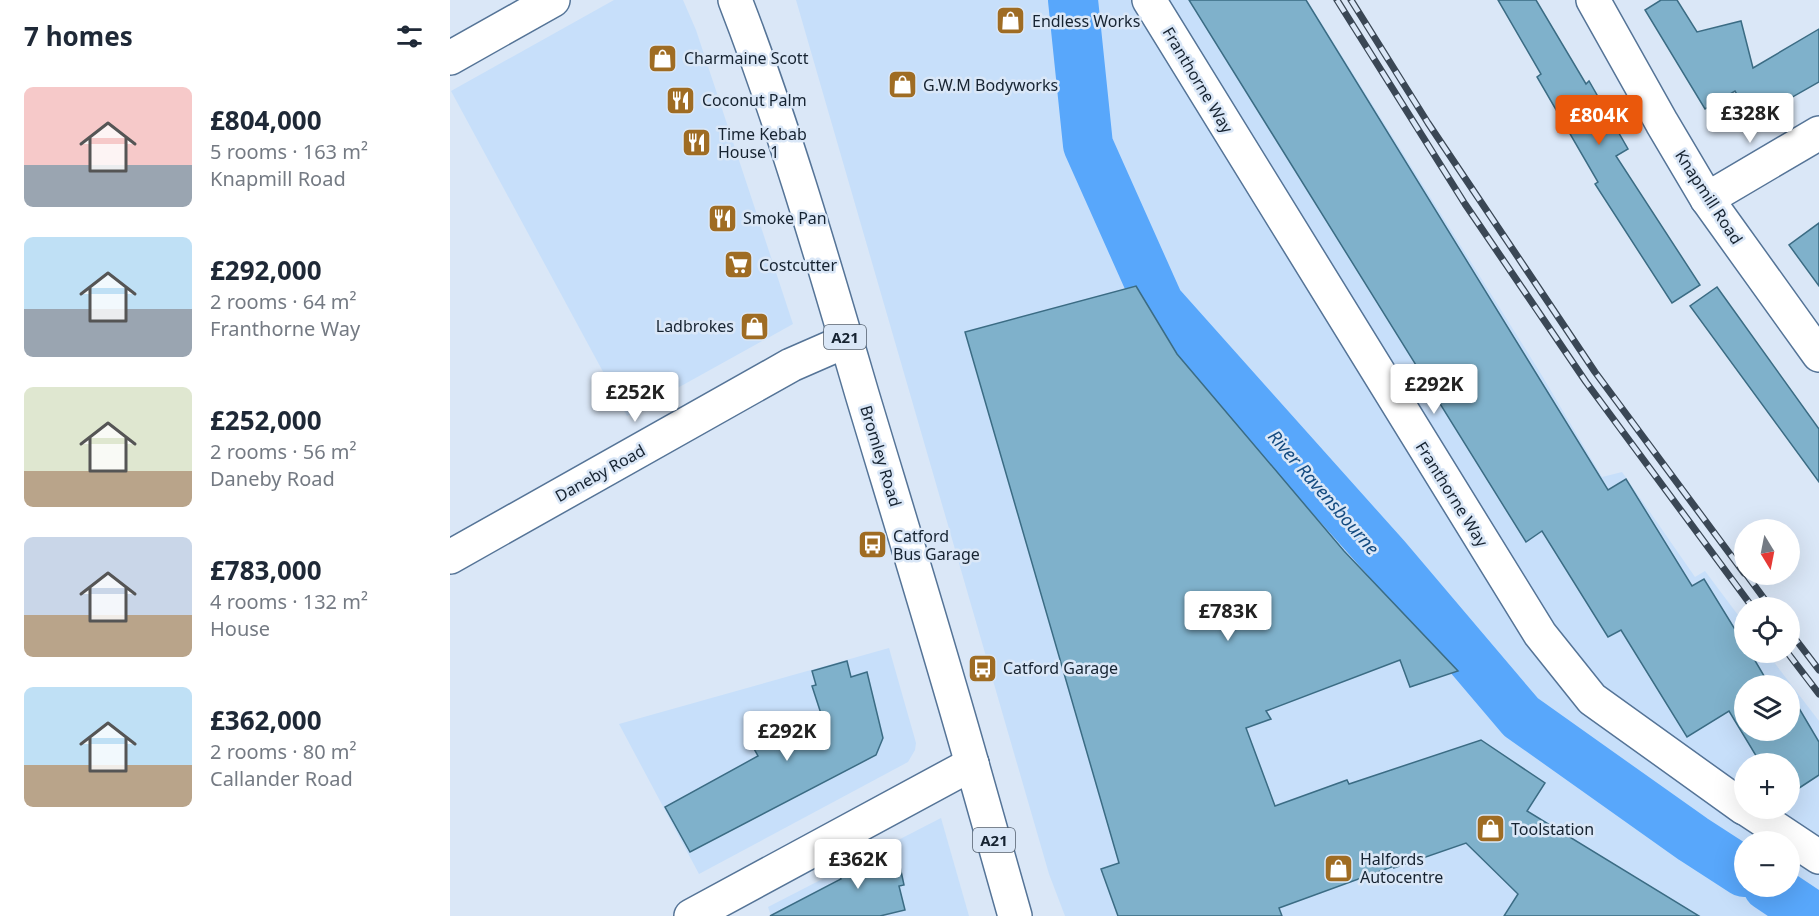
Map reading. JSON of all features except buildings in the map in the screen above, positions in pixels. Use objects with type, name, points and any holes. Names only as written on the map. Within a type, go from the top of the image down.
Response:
[{"type":"main road","points":[[450,58],[553,0]]},
{"type":"main road","name":"Bromley Road","points":[[735,0],[769,90],[915,565],[1015,916]]},
{"type":"main road","name":"Franthorne Way","points":[[1149,0],[1539,634],[1592,699],[1734,800]]},
{"type":"main road","name":"Knapmill Road","points":[[1593,0],[1707,199],[1819,355]]},
{"type":"main road","points":[[1707,199],[1819,133]]},
{"type":"main road","name":"Daneby Road","points":[[450,557],[791,365],[846,341]]},
{"type":"main road","points":[[691,916],[972,764]]},
{"type":"main road","name":"Franthorne Way","points":[[1762,819],[1819,857]]},
{"type":"shaded area","points":[[614,0],[683,0],[696,30],[793,324],[627,416],[451,91]]},
{"type":"shaded area","points":[[796,0],[1307,0],[1541,374],[1602,477],[1622,472],[1695,577],[1705,571],[1734,610],[1734,663],[1775,663],[1784,675],[1734,675],[1734,741],[1800,741],[1800,696],[1819,721],[1819,916],[1065,916],[1049,874]]},
{"type":"shaded area","points":[[889,648],[916,743],[908,762],[699,874],[619,724]]},
{"type":"shaded area","points":[[941,818],[969,916],[771,916],[768,907]]},
{"type":"waterway","name":"River Ravensbourne","points":[[1073,0],[1088,145],[1159,304],[1386,558],[1521,717],[1734,866]]},
{"type":"waterway","name":"River Ravensbourne","points":[[1784,897],[1813,916]]},
{"type":"railway","points":[[1337,0],[1465,204],[1586,382],[1745,597]]},
{"type":"railway","points":[[1351,0],[1428,123],[1595,372],[1734,560]]},
{"type":"railway","points":[[1754,585],[1763,597]]},
{"type":"railway","points":[[1800,645],[1819,670]]},
{"type":"railway","points":[[1795,663],[1819,694]]},
{"type":"place","name":"Endless Works","points":[[1011,21]]},
{"type":"place","name":"Charmaine Scott","points":[[663,58]]},
{"type":"place","name":"G.W.M Bodyworks","points":[[902,85]]},
{"type":"place","name":"Coconut Palm","points":[[681,100]]},
{"type":"place","name":"Time Kebab House 1","points":[[697,143]]},
{"type":"place","name":"Smoke Pan","points":[[722,218]]},
{"type":"place","name":"Costcutter","points":[[738,265]]},
{"type":"place","name":"Ladbrokes","points":[[755,326]]},
{"type":"place","name":"Catford Bus Garage","points":[[872,545]]},
{"type":"place","name":"Catford Garage","points":[[982,668]]},
{"type":"place","name":"Toolstation","points":[[1490,829]]},
{"type":"place","name":"Halfords Autocentre","points":[[1339,868]]}]
